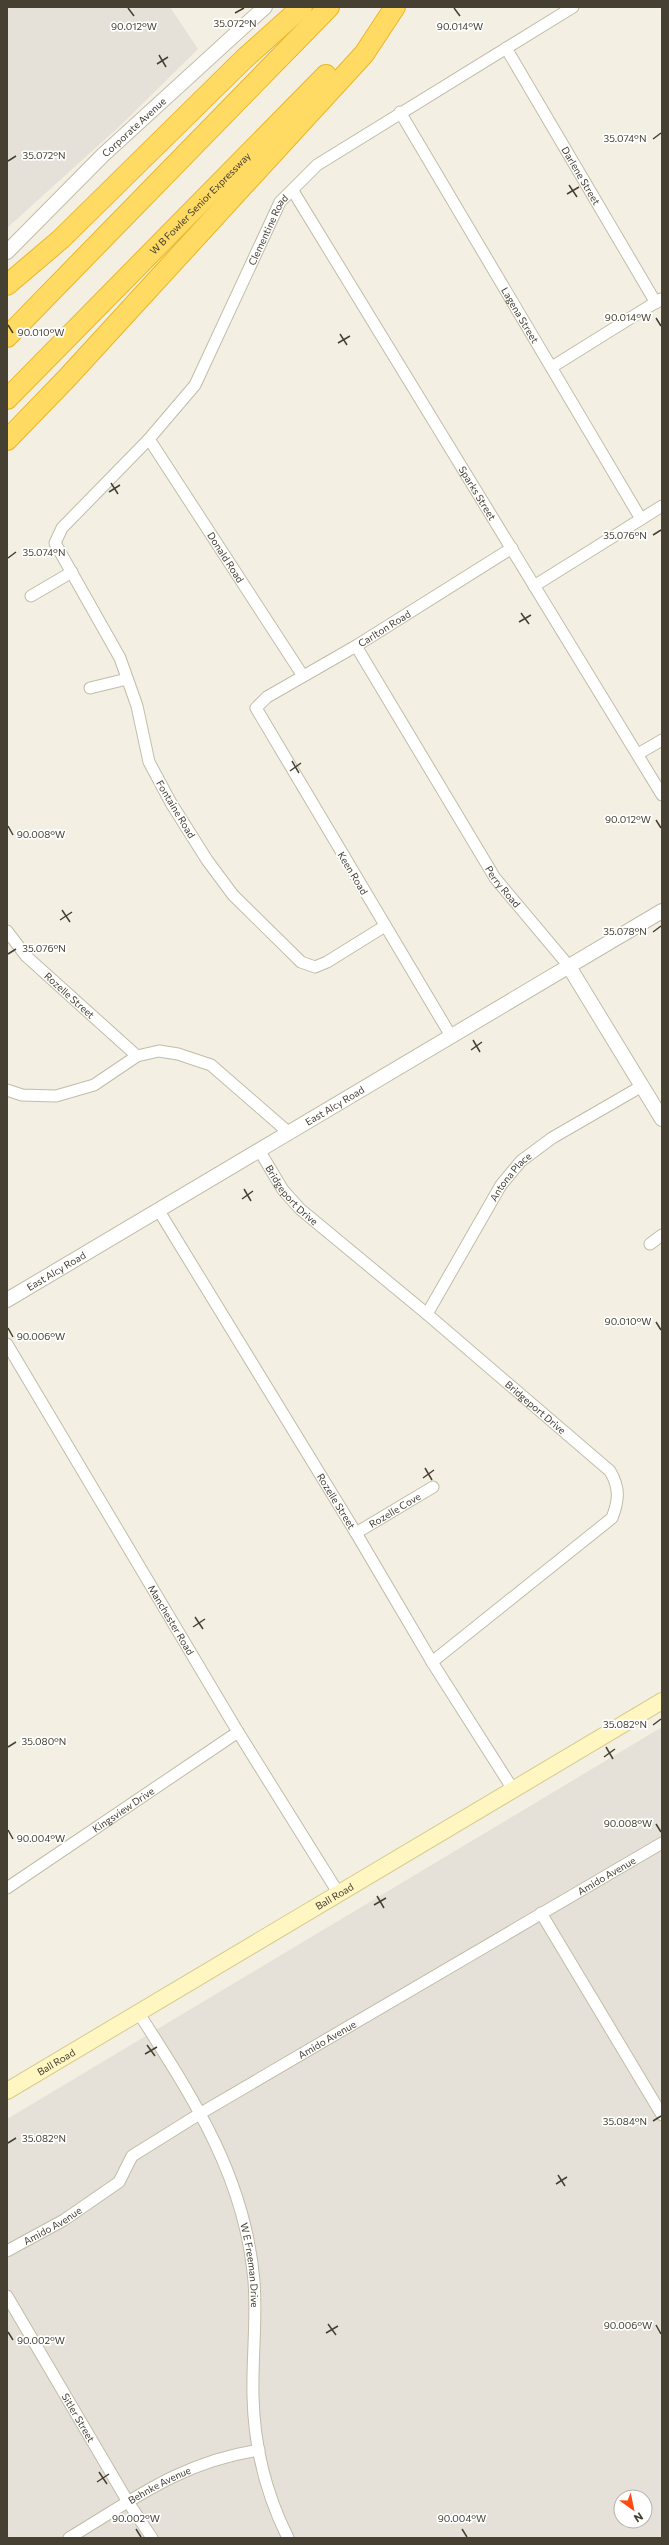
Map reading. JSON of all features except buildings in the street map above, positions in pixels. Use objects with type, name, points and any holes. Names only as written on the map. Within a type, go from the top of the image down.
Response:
[{"type":"highway","points":[[7,285],[66,234],[239,64],[302,7]]},
{"type":"highway","points":[[7,337],[329,7]]},
{"type":"highway","points":[[7,440],[72,373],[364,54],[394,7]]},
{"type":"highway","name":"W B Fowler Senior Expressway","points":[[7,399],[394,7]]},
{"type":"main road","name":"Ball Road","points":[[7,2091],[138,2012],[514,1791],[662,1701]]},
{"type":"street","name":"Corporate Avenue","points":[[7,252],[103,155],[265,7]]},
{"type":"street","name":"Clementine Road","points":[[55,543],[62,528],[149,439],[195,385],[272,215],[280,202],[293,191],[317,165],[400,112],[573,7]]},
{"type":"street","name":"Darlene Street","points":[[506,48],[659,301]]},
{"type":"street","name":"Lagena Street","points":[[400,112],[552,367],[640,519]]},
{"type":"street","name":"Sparks Street","points":[[293,191],[662,795]]},
{"type":"street","points":[[552,367],[659,301]]},
{"type":"street","name":"Donald Road","points":[[149,439],[302,676]]},
{"type":"street","points":[[534,586],[662,506]]},
{"type":"street","name":"Fontaine Road","points":[[55,543],[120,658],[136,706],[149,762],[171,803],[207,860],[233,895],[301,962],[315,967],[327,962],[385,926]]},
{"type":"street","name":"Carlton Road","points":[[256,708],[267,697],[356,646],[512,548]]},
{"type":"street","points":[[31,596],[72,572]]},
{"type":"street","name":"Perry Road","points":[[356,646],[495,878],[568,965],[662,1120]]},
{"type":"street","points":[[90,688],[127,679]]},
{"type":"street","name":"Keen Road","points":[[256,708],[451,1036]]},
{"type":"street","points":[[638,754],[662,740]]},
{"type":"street","name":"East Alcy Road","points":[[7,1300],[159,1211],[288,1132],[568,965],[662,912]]},
{"type":"street","name":"Rozelle Street","points":[[7,931],[26,956],[137,1056]]},
{"type":"street","points":[[7,1090],[22,1095],[56,1096],[94,1085],[137,1056],[159,1051],[178,1054],[210,1064],[288,1132]]},
{"type":"street","name":"Antona Place","points":[[427,1314],[501,1185],[521,1161],[552,1138],[642,1086]]},
{"type":"street","name":"Bridgeport Drive","points":[[259,1150],[283,1190],[300,1209],[427,1314],[610,1471],[618,1484],[618,1503],[612,1518],[432,1662]]},
{"type":"street","name":"Rozelle Street","points":[[159,1211],[356,1533],[432,1662],[514,1791]]},
{"type":"street","points":[[650,1244],[662,1236]]},
{"type":"street","name":"Manchester Road","points":[[7,1344],[238,1732],[339,1894]]},
{"type":"street","name":"Rozelle Cove","points":[[356,1533],[433,1487]]},
{"type":"street","name":"Kingsview Drive","points":[[7,1888],[238,1732]]},
{"type":"street","name":"Amido Avenue","points":[[7,2251],[64,2220],[119,2182],[132,2156],[201,2113],[541,1913],[662,1844]]},
{"type":"street","points":[[541,1913],[662,2115]]},
{"type":"street","name":"W E Freeman Drive","points":[[138,2012],[201,2113],[232,2182],[250,2257],[254,2282],[253,2395],[258,2450],[267,2488],[288,2538]]},
{"type":"street","name":"Sitler Street","points":[[7,2296],[128,2502],[152,2538]]},
{"type":"street","name":"Behnke Avenue","points":[[69,2538],[164,2480],[198,2464],[228,2454],[258,2450]]},
{"type":"shaded area","points":[[7,7],[170,7],[198,49],[122,124],[7,228]]},
{"type":"shaded area","points":[[662,1727],[662,2538],[7,2538],[7,2119]]}]
